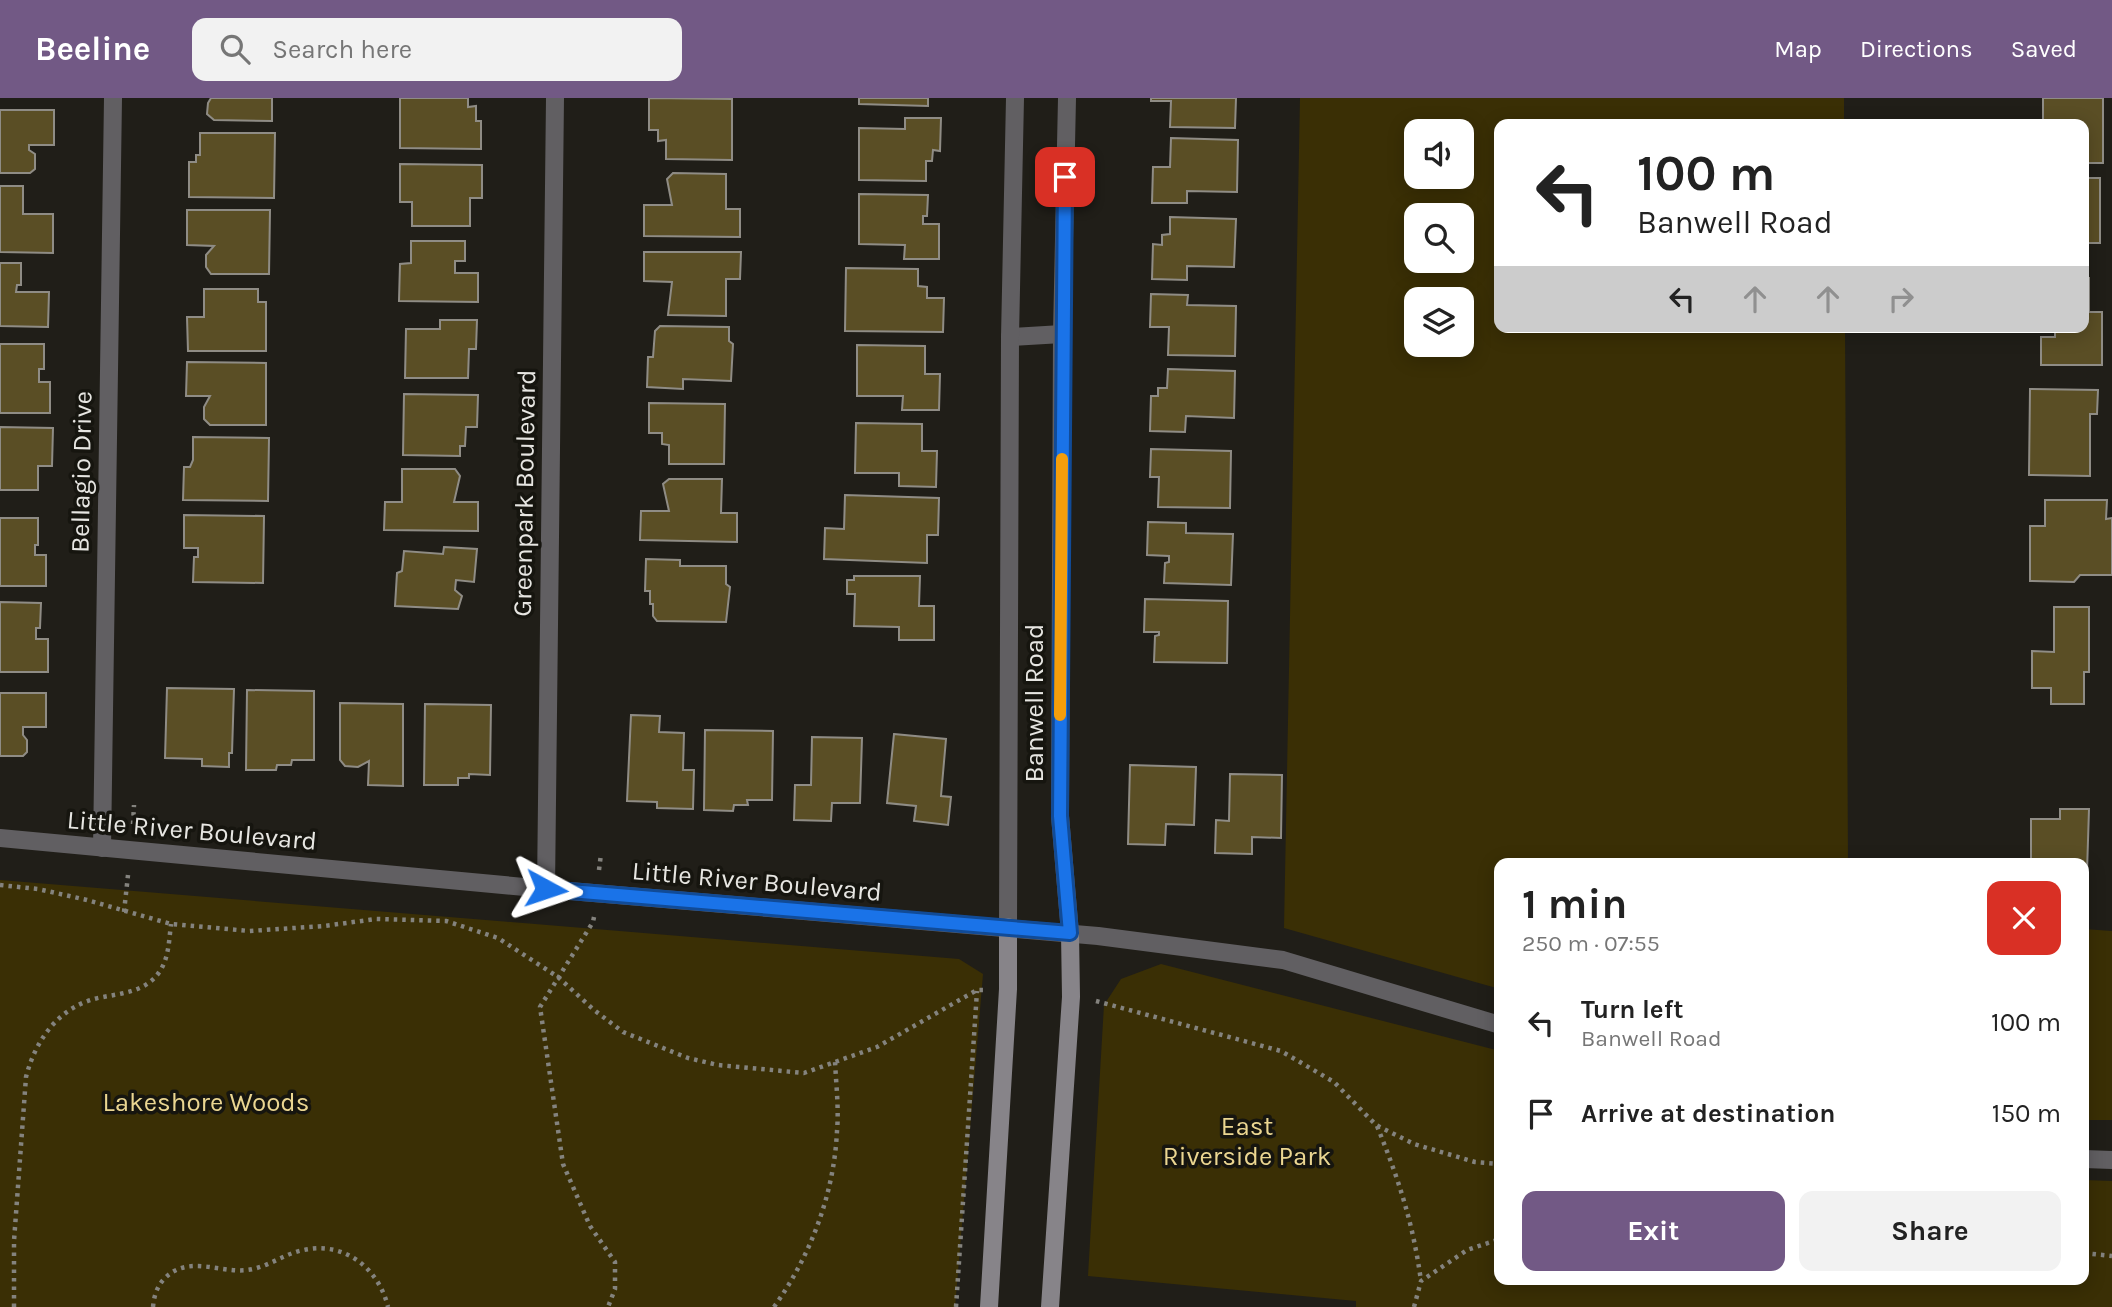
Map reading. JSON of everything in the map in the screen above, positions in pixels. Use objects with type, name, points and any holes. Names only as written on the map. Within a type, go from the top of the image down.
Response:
[{"type":"main road","name":"Banwell Road","points":[[989,1307],[1008,989],[1008,927]]},
{"type":"main road","name":"Banwell Road","points":[[1050,1307],[1071,997],[1070,933]]},
{"type":"street","name":"Bellagio Drive","points":[[102,848],[113,98]]},
{"type":"street","name":"Greenpark Boulevard","points":[[546,889],[555,98]]},
{"type":"street","name":"Banwell Road","points":[[1008,927],[1010,337],[1015,98]]},
{"type":"street","name":"Banwell Road","points":[[1067,98],[1062,334],[1060,816],[1070,933]]},
{"type":"street","points":[[1010,337],[1062,334]]},
{"type":"street","name":"Little River Boulevard","points":[[0,838],[546,889],[1070,933],[1283,960],[1494,1023]]},
{"type":"street","points":[[2089,1159],[2112,1160]]},
{"type":"path","points":[[0,885],[37,888],[171,924],[249,931],[376,919],[446,921],[498,938],[558,977],[623,1032],[688,1059],[718,1065],[804,1073],[877,1047],[977,990],[1008,989]]},
{"type":"path","points":[[593,922],[540,1007],[563,1164],[590,1226],[615,1262],[615,1289],[608,1307]]},
{"type":"path","points":[[14,1307],[15,1241],[26,1077],[31,1057],[46,1031],[67,1012],[101,997],[135,991],[149,982],[160,971],[168,952],[171,924]]},
{"type":"path","points":[[956,1307],[977,990]]},
{"type":"path","points":[[1071,997],[1101,1002],[1281,1051],[1334,1082],[1376,1125],[1414,1143],[1475,1162],[1494,1164]]},
{"type":"path","points":[[774,1307],[812,1242],[830,1189],[838,1131],[835,1061]]},
{"type":"path","points":[[1376,1125],[1397,1177],[1411,1225],[1421,1281],[1414,1307]]},
{"type":"path","points":[[1421,1281],[1467,1250],[1494,1240]]},
{"type":"path","points":[[153,1307],[156,1291],[163,1280],[183,1267],[196,1265],[237,1271],[252,1270],[270,1265],[301,1250],[316,1248],[332,1249],[362,1262],[383,1289],[388,1307]]},
{"type":"path","points":[[2089,1254],[2112,1256]]},
{"type":"green space","points":[[1300,98],[1844,98],[1844,119],[1494,119],[1494,333],[1845,333],[1848,858],[1494,858],[1494,987],[1284,928]]},
{"type":"green space","name":"Lakeshore Woods","points":[[0,880],[959,959],[983,974],[955,1307],[0,1307]]},
{"type":"green space","points":[[2089,929],[2112,931],[2112,1120],[2089,1120]]},
{"type":"green space","name":"East Riverside Park","points":[[1161,964],[1494,1049],[1494,1285],[2089,1285],[2089,1180],[2112,1181],[2112,1307],[1356,1307],[1356,1301],[1088,1276],[1104,1005],[1121,979]]},
{"type":"building","points":[[211,98],[272,98],[272,121],[214,120],[207,114]]},
{"type":"building","points":[[400,98],[468,98],[468,107],[476,106],[476,121],[481,121],[481,149],[400,148]]},
{"type":"building","points":[[649,98],[732,99],[732,160],[666,159],[666,140],[658,141],[658,130],[649,130]]},
{"type":"building","points":[[859,98],[928,98],[928,106],[859,104]]},
{"type":"building","points":[[1151,98],[1236,98],[1235,128],[1170,127],[1171,101],[1151,101]]},
{"type":"building","points":[[2043,98],[2103,98],[2103,163],[2089,163],[2089,119],[2043,119]]},
{"type":"building","points":[[0,110],[54,110],[54,145],[29,145],[29,150],[35,154],[35,169],[30,173],[0,173]]},
{"type":"building","points":[[905,118],[941,118],[940,151],[933,150],[932,161],[926,161],[926,181],[859,180],[859,128],[905,129]]},
{"type":"building","points":[[200,133],[275,133],[274,198],[189,197],[189,162],[196,162],[196,155],[200,155]]},
{"type":"building","points":[[1171,138],[1238,140],[1237,192],[1187,191],[1187,203],[1152,203],[1153,167],[1170,167]]},
{"type":"building","points":[[400,164],[482,165],[482,198],[470,198],[470,226],[412,226],[412,202],[400,202]]},
{"type":"building","points":[[673,173],[726,174],[726,209],[740,209],[740,237],[644,236],[644,205],[672,205],[667,179]]},
{"type":"building","points":[[2089,178],[2100,178],[2100,243],[2089,243]]},
{"type":"building","points":[[0,186],[23,186],[23,214],[53,214],[53,253],[0,252]]},
{"type":"building","points":[[859,194],[928,195],[927,216],[923,216],[923,224],[939,224],[939,259],[904,259],[905,245],[859,244]]},
{"type":"building","points":[[187,210],[270,210],[269,274],[211,274],[206,267],[206,255],[214,246],[187,245]]},
{"type":"building","points":[[1170,217],[1236,219],[1234,267],[1187,266],[1187,280],[1152,279],[1153,244],[1162,245],[1162,235],[1170,234]]},
{"type":"building","points":[[411,241],[465,241],[465,261],[455,261],[455,273],[478,273],[478,302],[399,301],[400,264],[411,263]]},
{"type":"building","points":[[644,252],[741,252],[740,279],[726,279],[726,316],[668,315],[672,282],[644,281]]},
{"type":"building","points":[[0,263],[21,263],[21,285],[17,285],[16,292],[49,292],[48,327],[0,326]]},
{"type":"building","points":[[846,268],[918,269],[918,286],[927,287],[927,298],[944,298],[943,332],[845,331]]},
{"type":"building","points":[[204,289],[258,289],[258,302],[266,302],[266,351],[188,351],[187,317],[204,317]]},
{"type":"building","points":[[1151,294],[1188,295],[1187,305],[1236,306],[1235,356],[1168,355],[1169,327],[1150,327]]},
{"type":"building","points":[[2089,312],[2102,312],[2102,365],[2041,365],[2041,337],[2055,337],[2055,333],[2089,333]]},
{"type":"building","points":[[440,320],[477,320],[476,349],[469,349],[468,378],[405,378],[406,329],[440,329]]},
{"type":"building","points":[[660,326],[729,327],[729,341],[733,344],[731,381],[683,379],[683,389],[647,387],[648,357],[653,357],[655,331]]},
{"type":"building","points":[[0,344],[44,344],[44,369],[39,369],[39,382],[50,382],[50,413],[0,413]]},
{"type":"building","points":[[857,345],[925,346],[925,374],[940,374],[939,410],[902,410],[903,396],[857,396]]},
{"type":"building","points":[[187,362],[266,363],[266,425],[210,425],[204,419],[204,407],[210,396],[186,396]]},
{"type":"building","points":[[1168,369],[1235,371],[1234,418],[1186,416],[1185,432],[1150,431],[1151,396],[1158,396],[1158,388],[1167,388]]},
{"type":"building","points":[[2030,389],[2098,390],[2097,414],[2090,414],[2090,476],[2029,475]]},
{"type":"building","points":[[404,394],[478,395],[477,427],[466,427],[465,446],[460,446],[460,456],[403,455]]},
{"type":"building","points":[[649,403],[725,404],[724,464],[669,464],[669,445],[662,444],[662,433],[649,433]]},
{"type":"building","points":[[856,423],[922,424],[922,451],[937,451],[936,487],[899,486],[899,473],[855,473]]},
{"type":"building","points":[[0,427],[53,428],[52,466],[38,466],[38,490],[0,490]]},
{"type":"building","points":[[193,437],[269,438],[268,501],[183,500],[184,467],[190,467],[193,460]]},
{"type":"building","points":[[1151,449],[1231,451],[1230,508],[1158,507],[1159,477],[1150,477]]},
{"type":"building","points":[[402,469],[455,469],[460,476],[454,502],[478,502],[478,531],[384,530],[385,502],[402,502]]},
{"type":"building","points":[[669,479],[722,479],[721,513],[737,513],[737,542],[640,540],[641,511],[669,511],[663,484]]},
{"type":"building","points":[[845,495],[939,498],[938,535],[927,535],[927,563],[824,559],[825,528],[844,529]]},
{"type":"building","points":[[2045,500],[2107,500],[2106,519],[2112,518],[2112,575],[2080,575],[2074,582],[2030,581],[2030,526],[2045,526]]},
{"type":"building","points":[[184,515],[264,516],[263,583],[193,582],[194,557],[198,557],[198,548],[184,548]]},
{"type":"building","points":[[0,518],[38,518],[38,545],[35,545],[35,555],[46,555],[46,586],[0,586]]},
{"type":"building","points":[[1148,522],[1186,523],[1186,533],[1233,534],[1231,585],[1164,583],[1165,563],[1169,562],[1169,556],[1147,555]]},
{"type":"building","points":[[444,547],[477,549],[474,582],[456,580],[455,590],[462,596],[458,609],[395,606],[397,573],[402,571],[404,551],[443,554]]},
{"type":"building","points":[[646,559],[680,560],[680,566],[726,566],[726,584],[730,587],[726,622],[657,621],[653,616],[653,604],[650,604],[650,591],[645,591]]},
{"type":"building","points":[[854,576],[920,576],[919,606],[934,606],[934,640],[899,640],[899,627],[854,626],[855,594],[847,594],[847,580],[854,580]]},
{"type":"building","points":[[1145,599],[1228,601],[1227,663],[1154,662],[1155,636],[1159,635],[1159,632],[1144,632]]},
{"type":"building","points":[[0,602],[41,603],[40,628],[36,628],[36,639],[48,639],[48,672],[0,672]]},
{"type":"building","points":[[2054,607],[2089,607],[2089,672],[2084,672],[2084,704],[2051,704],[2051,688],[2032,688],[2032,651],[2054,652]]},
{"type":"building","points":[[167,688],[234,689],[229,767],[202,766],[202,759],[165,758]]},
{"type":"building","points":[[247,690],[314,691],[314,760],[292,760],[291,765],[277,765],[276,770],[246,770]]},
{"type":"building","points":[[0,693],[46,693],[46,727],[23,727],[27,752],[23,756],[0,756]]},
{"type":"building","points":[[340,703],[403,704],[403,786],[368,785],[369,761],[358,767],[345,766],[340,760]]},
{"type":"building","points":[[425,704],[491,705],[490,775],[469,774],[469,778],[458,778],[458,785],[424,785]]},
{"type":"building","points":[[631,715],[660,716],[659,732],[684,733],[683,770],[694,770],[693,809],[657,808],[657,802],[627,801]]},
{"type":"building","points":[[705,730],[773,731],[772,800],[747,800],[748,805],[734,805],[733,811],[704,810]]},
{"type":"building","points":[[894,734],[946,739],[941,796],[951,797],[948,825],[914,821],[916,806],[887,803]]},
{"type":"building","points":[[812,737],[862,738],[860,803],[832,803],[831,821],[794,820],[795,785],[811,785]]},
{"type":"building","points":[[1130,765],[1196,767],[1194,825],[1166,824],[1165,845],[1128,844]]},
{"type":"building","points":[[1230,774],[1282,775],[1281,838],[1252,837],[1252,854],[1215,853],[1216,820],[1229,821]]},
{"type":"building","points":[[2060,809],[2089,809],[2087,858],[2031,858],[2031,819],[2060,819]]},
{"type":"slow traffic","points":[[1060,715],[1062,459]]},
{"type":"route","points":[[546,889],[1070,933],[1060,816],[1065,177]]}]
